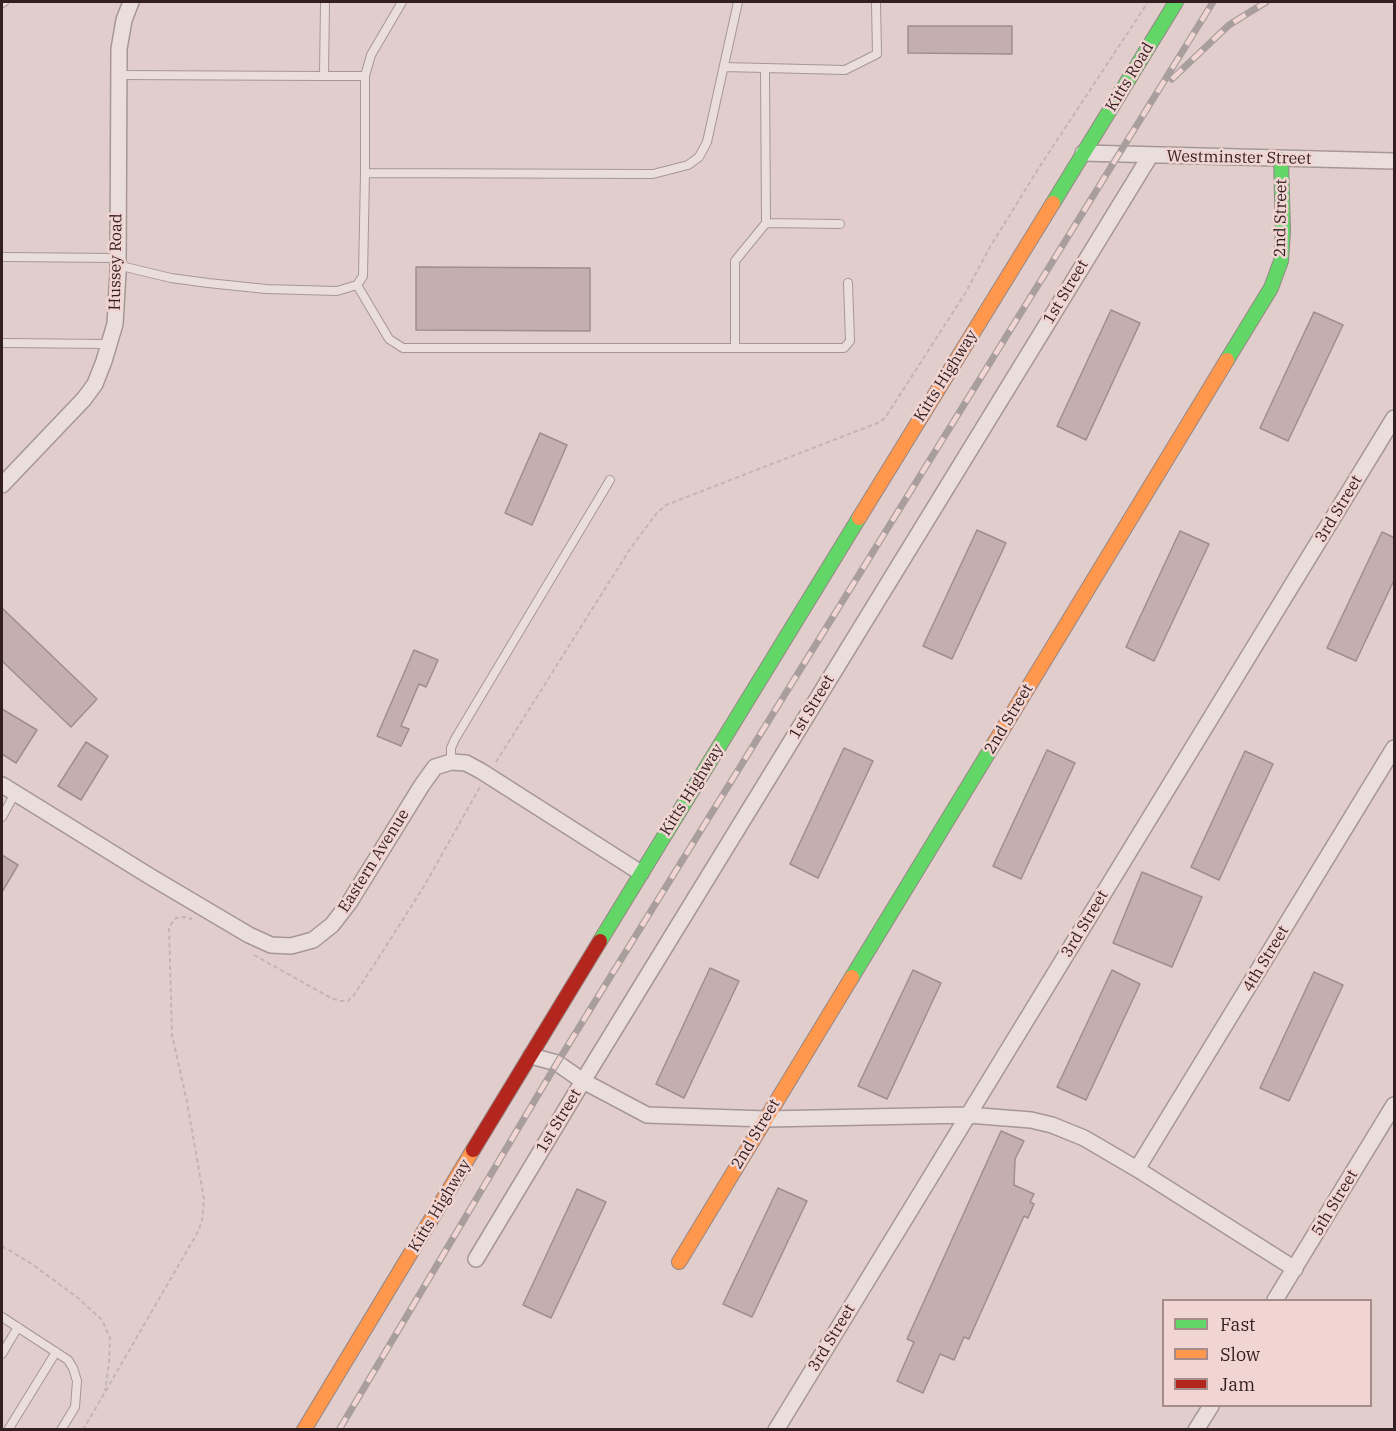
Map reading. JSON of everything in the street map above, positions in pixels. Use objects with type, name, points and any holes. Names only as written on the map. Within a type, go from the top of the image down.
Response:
[{"type":"street","name":"Hussey Road","points":[[2,485],[84,399],[95,384],[115,324],[118,49],[124,20],[132,2]]},
{"type":"street","name":"Kitts Road","points":[[1083,153],[1176,2]]},
{"type":"street","name":"Westminster Street","points":[[1083,153],[1395,161]]},
{"type":"street","name":"Kitts Highway","points":[[304,1430],[641,873],[1083,153]]},
{"type":"street","name":"1st Street","points":[[476,1259],[1150,156]]},
{"type":"street","name":"2nd Street","points":[[679,1262],[1271,288],[1281,261],[1281,159]]},
{"type":"street","name":"3rd Street","points":[[776,1430],[1395,418]]},
{"type":"street","name":"4th Street","points":[[1137,1170],[1395,748]]},
{"type":"street","points":[[452,762],[466,763],[487,775],[641,873]]},
{"type":"street","name":"Eastern Avenue","points":[[2,785],[249,935],[271,945],[291,946],[313,940],[332,925],[349,903],[435,767],[452,762]]},
{"type":"street","points":[[531,1056],[557,1064],[583,1081],[647,1115],[766,1119],[968,1115],[1031,1120],[1052,1125],[1084,1138],[1294,1269]]},
{"type":"street","name":"5th Street","points":[[1276,1299],[1395,1105]]},
{"type":"street","points":[[1196,1430],[1210,1407]]},
{"type":"lane","points":[[324,76],[326,2]]},
{"type":"lane","points":[[2,257],[117,261],[171,278],[266,289],[337,291],[357,285],[363,276],[364,266],[365,76],[371,55],[402,2]]},
{"type":"lane","points":[[365,173],[653,174],[688,165],[699,157],[707,142],[738,2]]},
{"type":"lane","points":[[724,67],[845,70],[877,54],[876,2]]},
{"type":"lane","points":[[735,347],[735,261],[766,223],[765,68]]},
{"type":"lane","points":[[118,75],[365,76]]},
{"type":"lane","points":[[766,223],[840,224]]},
{"type":"lane","points":[[357,285],[389,339],[403,348],[844,348],[850,341],[848,283]]},
{"type":"lane","points":[[2,343],[109,344]]},
{"type":"lane","points":[[452,762],[452,748],[455,739],[610,480]]},
{"type":"lane","points":[[2,817],[15,793]]},
{"type":"lane","points":[[2,1317],[69,1360],[77,1382],[75,1407],[61,1430]]},
{"type":"lane","points":[[2,1354],[18,1327]]},
{"type":"lane","points":[[8,1430],[56,1352]]},
{"type":"path","points":[[251,953],[331,998],[348,1001],[423,888],[487,775],[630,549],[656,514],[666,505],[885,418],[966,292],[990,247],[1034,176],[1148,2]]},
{"type":"path","points":[[83,1430],[199,1230],[202,1220],[204,1199],[187,1102],[172,1035],[169,927],[176,918],[184,917],[201,924]]},
{"type":"path","points":[[2,1246],[32,1264],[78,1298],[102,1320],[110,1338],[110,1363],[104,1394]]},
{"type":"building","points":[[908,26],[1012,26],[1012,54],[908,53]]},
{"type":"building","points":[[416,267],[590,268],[590,331],[416,330]]},
{"type":"building","points":[[1111,310],[1140,323],[1086,440],[1057,426]]},
{"type":"building","points":[[1314,312],[1343,325],[1288,441],[1260,428]]},
{"type":"building","points":[[540,433],[567,445],[532,525],[505,513]]},
{"type":"building","points":[[977,530],[1006,543],[952,659],[923,646]]},
{"type":"building","points":[[1180,531],[1209,544],[1154,661],[1126,647]]},
{"type":"building","points":[[1382,532],[1395,538],[1395,578],[1356,661],[1327,648]]},
{"type":"building","points":[[2,608],[97,699],[71,727],[2,661]]},
{"type":"building","points":[[414,650],[438,660],[426,687],[419,684],[401,726],[409,729],[401,746],[377,736]]},
{"type":"building","points":[[2,709],[37,730],[16,763],[2,754]]},
{"type":"building","points":[[86,742],[108,756],[81,800],[58,786]]},
{"type":"building","points":[[844,748],[873,761],[818,878],[790,864]]},
{"type":"building","points":[[1047,750],[1075,763],[1021,879],[993,866]]},
{"type":"building","points":[[1245,751],[1273,764],[1219,880],[1191,867]]},
{"type":"building","points":[[2,855],[18,865],[2,892]]},
{"type":"building","points":[[1142,872],[1202,897],[1172,967],[1113,943]]},
{"type":"building","points":[[710,968],[739,981],[684,1098],[656,1084]]},
{"type":"building","points":[[913,970],[941,983],[887,1099],[858,1086]]},
{"type":"building","points":[[1112,970],[1140,984],[1086,1100],[1057,1087]]},
{"type":"building","points":[[1314,972],[1343,985],[1289,1101],[1260,1088]]},
{"type":"building","points":[[1001,1131],[1024,1141],[1015,1159],[1014,1185],[1034,1194],[1030,1202],[1034,1204],[1028,1218],[1024,1216],[969,1339],[964,1337],[954,1360],[940,1354],[923,1393],[897,1381],[914,1342],[907,1339]]},
{"type":"building","points":[[778,1188],[807,1201],[752,1317],[723,1304]]},
{"type":"building","points":[[577,1189],[606,1202],[551,1318],[523,1305]]},
{"type":"railway","points":[[339,1430],[557,1063],[1213,2]]},
{"type":"railway","points":[[1172,79],[1229,25],[1266,2]]},
{"type":"traffic: fast","points":[[1053,203],[1176,2]]},
{"type":"traffic: fast","points":[[1227,360],[1271,288],[1281,261],[1283,231],[1281,159]]},
{"type":"traffic: fast","points":[[600,941],[859,518]]},
{"type":"traffic: fast","points":[[852,977],[995,742]]},
{"type":"traffic: slow","points":[[859,518],[1053,203]]},
{"type":"traffic: slow","points":[[995,742],[1227,360]]},
{"type":"traffic: slow","points":[[679,1262],[852,977]]},
{"type":"traffic: slow","points":[[304,1430],[473,1150]]},
{"type":"traffic: jam","points":[[473,1150],[600,941]]}]
